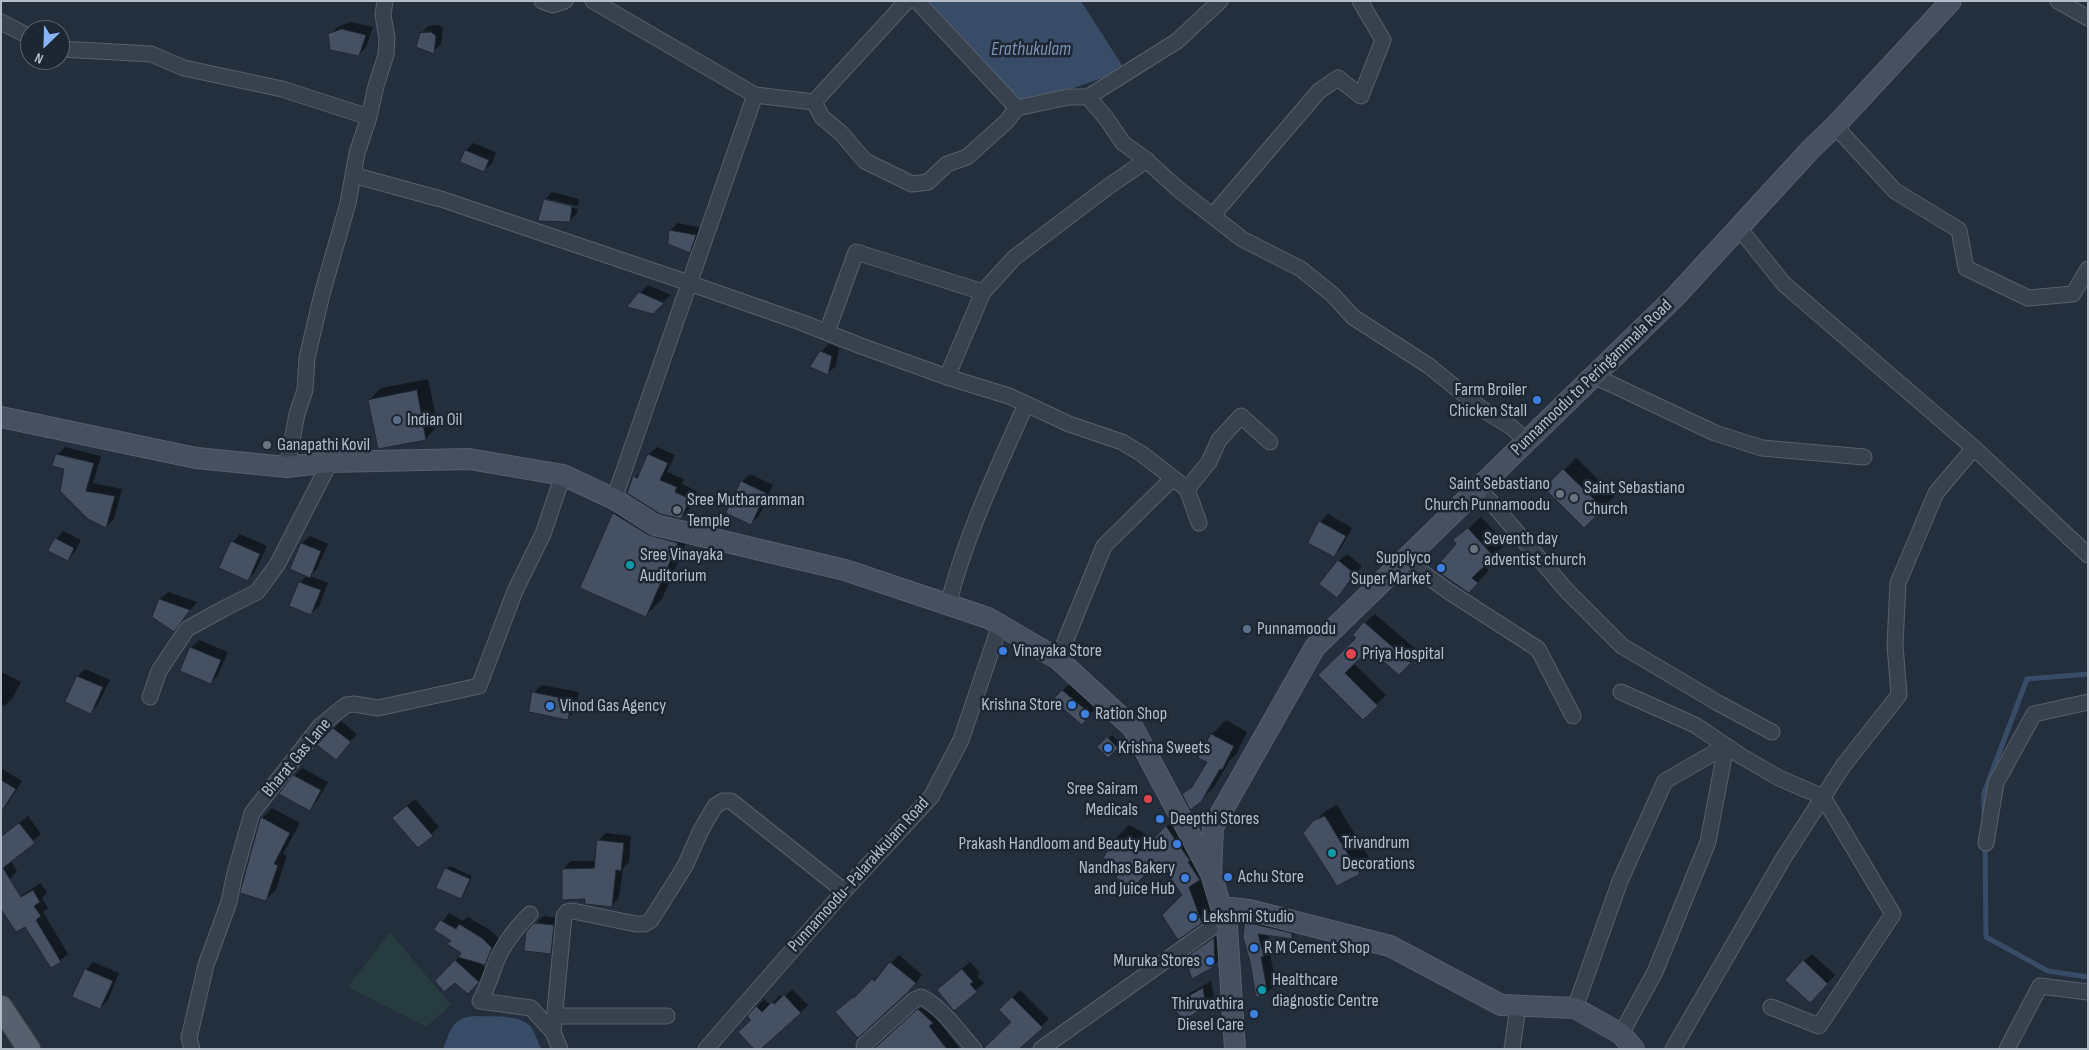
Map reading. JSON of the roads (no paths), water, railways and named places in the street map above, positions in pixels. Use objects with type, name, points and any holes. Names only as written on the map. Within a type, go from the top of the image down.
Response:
[{"type":"main road","name":"Punnamoodu to Peringammala Road","points":[[1211,874],[1213,827],[1315,647],[1675,297],[1951,1]]},
{"type":"main road","points":[[1,418],[196,458],[287,466],[330,462],[468,459],[563,475],[614,499],[654,525],[845,570],[988,618],[1058,659],[1133,728],[1211,874],[1227,927],[1235,1049]]},
{"type":"main road","points":[[1222,913],[1249,910],[1390,946],[1501,1005],[1575,1008],[1627,1042]]},
{"type":"main road","points":[[1,1006],[29,1049]]},
{"type":"street","points":[[287,466],[297,414],[305,390],[307,358],[322,294],[348,203],[358,153],[370,118],[376,86],[386,55],[387,38],[382,15],[385,1]]},
{"type":"street","points":[[542,1],[553,5],[565,1]]},
{"type":"street","points":[[593,1],[755,94],[814,102]]},
{"type":"street","points":[[814,102],[907,1]]},
{"type":"street","points":[[917,1],[1017,108]]},
{"type":"street","points":[[814,102],[822,117],[841,133],[865,161],[912,184],[928,182],[947,164],[967,157],[1006,122],[1017,108],[1068,97],[1088,98],[1178,42],[1220,1]]},
{"type":"street","points":[[1213,215],[1319,91],[1338,78],[1361,96],[1383,40],[1360,1]]},
{"type":"street","points":[[2058,1],[2088,18]]},
{"type":"street","points":[[1,22],[20,32]]},
{"type":"street","points":[[70,50],[151,54],[184,68],[282,89],[370,118]]},
{"type":"street","points":[[614,499],[755,94]]},
{"type":"street","points":[[1088,98],[1106,118],[1123,143],[1147,160],[1178,189],[1242,239],[1301,269],[1334,294],[1353,317],[1429,366],[1482,409],[1510,426],[1527,441]]},
{"type":"street","points":[[1834,126],[1895,191],[1959,230],[1966,268],[2028,298],[2073,294],[2088,269]]},
{"type":"street","points":[[947,377],[983,292],[1014,258],[1034,241],[1060,225],[1109,186],[1147,160]]},
{"type":"street","points":[[353,175],[444,200],[688,283],[947,377],[1009,396],[1069,424],[1122,442],[1142,454],[1172,480],[1186,489],[1199,522]]},
{"type":"street","points":[[1739,228],[1784,284],[1974,448],[2088,555]]},
{"type":"street","points":[[827,332],[856,252],[983,292]]},
{"type":"street","points":[[1594,376],[1715,433],[1762,448],[1864,456]]},
{"type":"street","points":[[948,604],[968,538],[1026,404]]},
{"type":"street","points":[[1186,489],[1209,462],[1219,440],[1241,416],[1270,442]]},
{"type":"street","points":[[1673,1049],[1784,859],[1823,797],[1843,766],[1900,695],[1895,645],[1898,583],[1936,493],[1974,448]]},
{"type":"street","points":[[150,697],[159,671],[187,629],[257,592],[278,565],[330,462]]},
{"type":"street","name":"Bharat Gas Lane","points":[[192,1049],[189,1038],[206,965],[229,902],[252,813],[320,726],[346,705],[354,704],[378,708],[479,686],[514,592],[544,534],[563,475]]},
{"type":"street","points":[[1058,659],[1104,546],[1172,480]]},
{"type":"street","points":[[1479,488],[1567,591],[1622,646],[1718,703],[1772,732]]},
{"type":"street","points":[[1405,560],[1448,591],[1538,649],[1573,716]]},
{"type":"street","name":"Punnamoodu- Palarakkulam Road","points":[[706,1049],[844,891],[931,797],[961,740],[1000,625]]},
{"type":"street","points":[[1621,692],[1695,725],[1779,778],[1823,797],[1893,914],[1820,1026],[1771,1007]]},
{"type":"street","points":[[1986,843],[1996,783],[2034,714],[2088,702]]},
{"type":"street","points":[[1575,1008],[1620,881],[1665,781],[1726,746]]},
{"type":"street","points":[[1627,1042],[1708,842],[1726,746]]},
{"type":"street","points":[[553,1032],[564,916],[567,912],[574,911],[636,924],[645,924],[652,920],[685,866],[700,830],[715,806],[723,801],[731,801],[844,891]]},
{"type":"street","points":[[1040,1049],[1222,913]]},
{"type":"street","points":[[530,914],[516,928],[495,964],[490,995],[531,1008],[553,1032],[560,1049]]},
{"type":"street","points":[[2006,1049],[2040,986],[2088,992]]},
{"type":"street","points":[[864,1045],[914,1000],[921,997],[929,1001],[974,1049]]},
{"type":"street","points":[[1512,1049],[1518,1006]]},
{"type":"street","points":[[554,1016],[667,1016]]},
{"type":"water","name":"Erathukulam","points":[[908,1],[1081,1],[1125,70],[1017,108]]},
{"type":"water","points":[[473,1016],[495,1016],[520,1020],[531,1027],[541,1049],[443,1049],[453,1026],[460,1020]]},
{"type":"waterway","points":[[1984,814],[1984,793],[2027,679],[2088,674]]},
{"type":"waterway","points":[[1985,845],[1986,937],[2048,971],[2088,977]]},
{"type":"place","name":"Farm Broiler Chicken Stall","points":[[1537,400]]},
{"type":"place","name":"Indian Oil","points":[[397,420]]},
{"type":"place","name":"Ganapathi Kovil","points":[[267,445]]},
{"type":"place","name":"Saint Sebastiano Church Punnamoodu","points":[[1560,494]]},
{"type":"place","name":"Saint Sebastiano Church","points":[[1574,498]]},
{"type":"place","name":"Sree Mutharamman Temple","points":[[677,510]]},
{"type":"place","name":"Seventh day adventist church","points":[[1474,549]]},
{"type":"place","name":"Sree Vinayaka Auditorium","points":[[630,565]]},
{"type":"place","name":"Supplyco Super Market","points":[[1441,568]]},
{"type":"place","name":"Punnamoodu","points":[[1247,629]]},
{"type":"place","name":"Vinayaka Store","points":[[1003,651]]},
{"type":"place","name":"Priya Hospital","points":[[1351,654]]},
{"type":"place","name":"Krishna Store","points":[[1072,705]]},
{"type":"place","name":"Vinod Gas Agency","points":[[550,706]]},
{"type":"place","name":"Ration Shop","points":[[1085,714]]},
{"type":"place","name":"Krishna Sweets","points":[[1108,748]]},
{"type":"place","name":"Sree Sairam Medicals","points":[[1148,799]]},
{"type":"place","name":"Deepthi Stores","points":[[1160,819]]},
{"type":"place","name":"Prakash Handloom and Beauty Hub","points":[[1177,844]]},
{"type":"place","name":"Trivandrum Decorations","points":[[1332,853]]},
{"type":"place","name":"Achu Store","points":[[1228,877]]},
{"type":"place","name":"Nandhas Bakery and Juice Hub","points":[[1185,878]]},
{"type":"place","name":"Lekshmi Studio","points":[[1193,917]]},
{"type":"place","name":"R M Cement Shop","points":[[1254,948]]},
{"type":"place","name":"Muruka Stores","points":[[1210,961]]},
{"type":"place","name":"Healthcare diagnostic Centre","points":[[1262,990]]},
{"type":"place","name":"Thiruvathira Diesel Care","points":[[1254,1014]]}]
